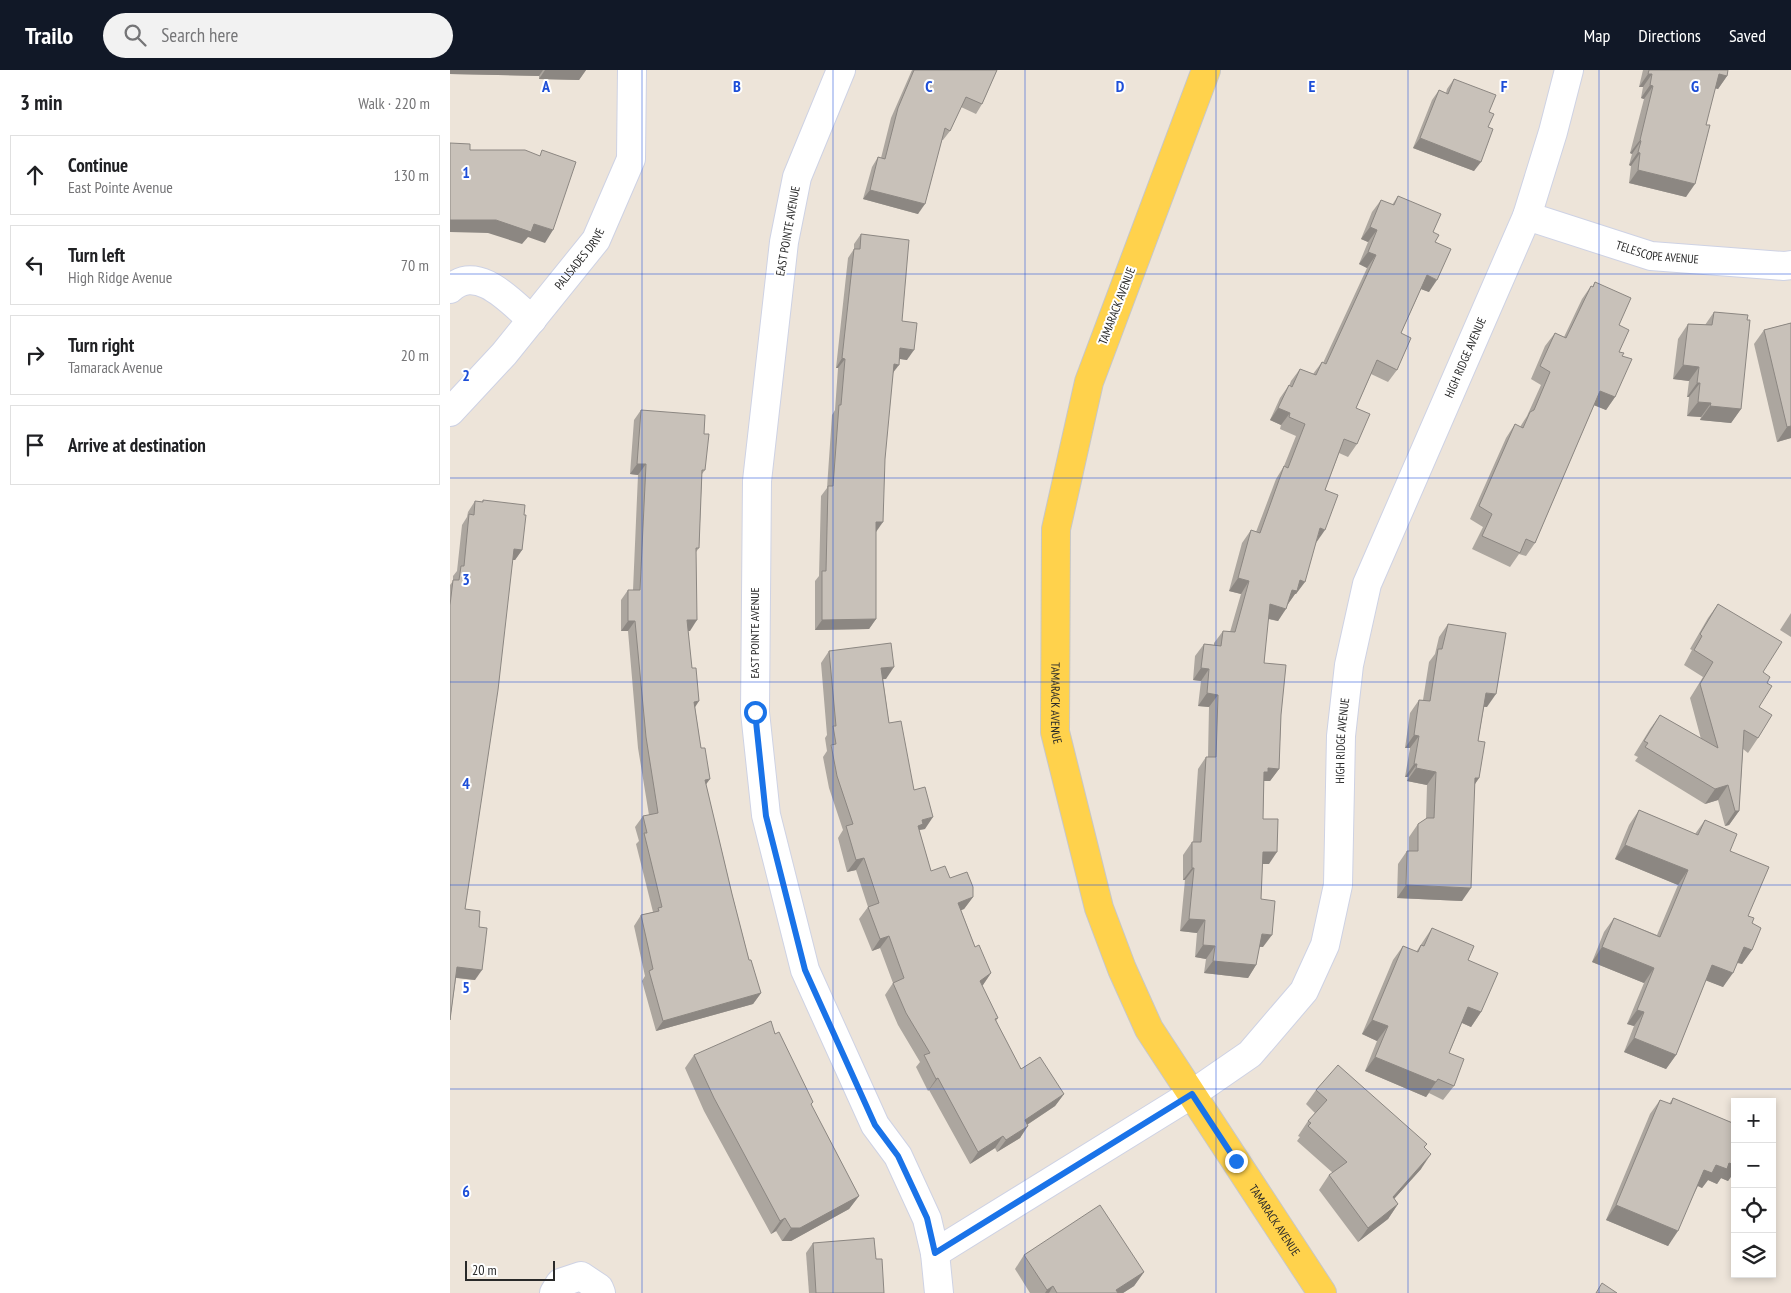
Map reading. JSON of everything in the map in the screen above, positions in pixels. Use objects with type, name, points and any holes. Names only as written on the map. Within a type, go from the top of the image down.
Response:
[{"type":"main road","name":"TAMARACK AVENUE","points":[[1206,70],[1088,382],[1056,529],[1055,732],[1098,908],[1122,969],[1149,1029],[1322,1293]]},
{"type":"street","name":"PALISADES DRIVE","points":[[450,412],[504,354],[596,240],[631,159],[632,70]]},
{"type":"street","name":"EAST POINTE AVENUE","points":[[841,70],[797,177],[784,242],[756,481],[755,712],[766,816],[805,970],[875,1125],[898,1156],[927,1218],[935,1253],[938,1293]]},
{"type":"street","name":"HIGH RIDGE AVENUE","points":[[935,1253],[1192,1094],[1250,1054],[1304,991],[1326,945],[1338,885],[1341,736],[1349,665],[1367,584],[1528,216],[1569,70]]},
{"type":"street","name":"TELESCOPE AVENUE","points":[[1528,216],[1651,256],[1791,265]]},
{"type":"street","points":[[450,289],[456,284],[473,279],[491,285],[532,320]]},
{"type":"street","points":[[554,1293],[560,1283],[581,1276],[599,1288],[602,1293]]},
{"type":"building","points":[[914,70],[997,70],[982,104],[966,97],[950,131],[945,128],[925,204],[870,190],[878,157],[885,159],[898,108]]},
{"type":"building","points":[[1649,70],[1728,70],[1727,76],[1719,74],[1706,125],[1710,125],[1695,184],[1638,170],[1640,140],[1653,86],[1650,85],[1652,74],[1648,74]]},
{"type":"building","points":[[1454,79],[1496,95],[1489,112],[1494,114],[1488,127],[1493,129],[1481,162],[1420,138],[1439,90],[1448,94]]},
{"type":"building","points":[[450,143],[470,144],[470,150],[525,150],[540,156],[542,150],[576,162],[553,230],[534,224],[531,232],[496,220],[450,220]]},
{"type":"building","points":[[1398,196],[1441,214],[1433,232],[1439,235],[1435,242],[1451,249],[1437,280],[1427,275],[1401,333],[1411,338],[1397,370],[1377,360],[1356,408],[1370,414],[1357,444],[1344,439],[1325,490],[1338,495],[1325,530],[1320,528],[1305,582],[1300,580],[1297,591],[1292,590],[1286,609],[1270,604],[1264,663],[1286,665],[1281,715],[1279,769],[1268,768],[1268,772],[1264,772],[1263,819],[1278,819],[1277,852],[1263,852],[1261,899],[1275,901],[1272,935],[1262,934],[1256,965],[1213,961],[1215,946],[1203,945],[1205,920],[1189,919],[1194,868],[1192,868],[1192,842],[1201,842],[1206,757],[1216,757],[1218,695],[1207,693],[1209,669],[1201,668],[1204,644],[1221,646],[1223,631],[1235,632],[1249,581],[1238,578],[1251,530],[1260,533],[1284,466],[1288,468],[1305,424],[1289,417],[1290,413],[1278,408],[1289,385],[1292,387],[1300,369],[1316,375],[1322,362],[1326,364],[1376,255],[1368,252],[1377,230],[1370,227],[1381,200],[1394,205]]},
{"type":"building","points":[[861,234],[909,240],[902,321],[917,323],[914,350],[900,348],[899,365],[894,364],[885,459],[883,522],[876,522],[876,619],[822,620],[822,571],[826,571],[828,486],[833,486],[839,405],[841,405],[845,359],[842,358],[854,249],[860,249]]},
{"type":"building","points":[[1595,282],[1631,298],[1619,325],[1629,330],[1619,352],[1624,353],[1622,356],[1632,359],[1615,397],[1600,391],[1535,543],[1526,539],[1520,553],[1482,536],[1492,514],[1479,506],[1515,424],[1523,428],[1530,412],[1534,410],[1550,372],[1540,366],[1555,333],[1566,338],[1591,286],[1593,287]]},
{"type":"building","points":[[1714,312],[1748,315],[1747,320],[1750,320],[1741,409],[1710,406],[1711,403],[1698,402],[1700,383],[1697,383],[1699,367],[1683,365],[1688,324],[1712,325]]},
{"type":"building","points":[[1791,323],[1791,426],[1787,427],[1764,330]]},
{"type":"building","points":[[641,410],[705,415],[704,434],[709,434],[705,470],[702,470],[699,548],[696,548],[697,620],[687,620],[692,668],[696,668],[699,701],[694,702],[701,748],[705,748],[710,779],[705,780],[749,960],[751,960],[761,993],[663,1021],[649,971],[653,969],[641,915],[659,911],[658,908],[662,907],[644,833],[647,833],[643,816],[658,813],[646,737],[635,621],[628,621],[628,590],[640,590],[646,464],[637,464]]},
{"type":"building","points":[[483,500],[525,505],[524,515],[526,515],[522,550],[514,549],[498,690],[465,909],[480,911],[479,927],[487,928],[482,970],[457,967],[450,1020],[450,605],[453,580],[459,580],[461,566],[464,566],[469,514],[474,515],[475,501],[483,502]]},
{"type":"building","points":[[1718,604],[1782,642],[1763,672],[1770,677],[1767,683],[1772,686],[1759,707],[1772,715],[1758,738],[1744,730],[1739,811],[1735,811],[1728,785],[1715,789],[1645,747],[1648,743],[1644,741],[1660,715],[1718,748],[1700,684],[1713,662],[1694,650],[1702,636],[1700,634]]},
{"type":"building","points":[[1448,624],[1506,633],[1496,694],[1486,693],[1478,741],[1485,742],[1479,778],[1475,778],[1471,888],[1406,885],[1407,851],[1418,851],[1418,824],[1427,818],[1434,818],[1436,772],[1416,768],[1417,764],[1414,764],[1419,736],[1414,735],[1419,700],[1430,701],[1438,649],[1442,649]]},
{"type":"building","points":[[891,643],[894,667],[881,668],[889,723],[901,721],[914,790],[925,787],[933,817],[922,820],[923,824],[918,826],[931,871],[945,866],[950,878],[967,872],[973,887],[973,897],[958,903],[975,947],[979,945],[991,973],[980,981],[998,1018],[995,1019],[1021,1069],[1040,1057],[1064,1094],[1025,1120],[1028,1126],[1006,1140],[1003,1136],[978,1152],[938,1078],[936,1079],[924,1055],[930,1053],[906,1013],[893,983],[904,978],[889,936],[880,939],[868,907],[879,903],[864,858],[856,860],[846,826],[853,824],[837,776],[831,745],[836,744],[833,726],[836,726],[829,651]]},
{"type":"building","points":[[1639,810],[1698,835],[1705,820],[1737,834],[1730,851],[1769,867],[1748,916],[1754,918],[1752,923],[1761,928],[1752,950],[1744,947],[1733,973],[1712,965],[1676,1055],[1634,1038],[1644,1012],[1637,1010],[1654,968],[1602,947],[1614,918],[1660,937],[1688,870],[1625,845]]},
{"type":"building","points":[[1432,928],[1474,946],[1468,960],[1498,973],[1481,1012],[1468,1007],[1449,1053],[1464,1059],[1454,1086],[1438,1079],[1436,1082],[1375,1057],[1388,1026],[1372,1020],[1403,946],[1418,952],[1421,945],[1424,946]]},
{"type":"building","points":[[771,1021],[775,1034],[779,1032],[813,1102],[811,1104],[859,1196],[800,1228],[791,1228],[785,1218],[780,1221],[714,1098],[694,1055]]},
{"type":"building","points":[[1338,1065],[1427,1144],[1424,1147],[1431,1154],[1393,1197],[1398,1204],[1368,1228],[1329,1175],[1347,1162],[1308,1126],[1311,1123],[1308,1121],[1327,1100],[1316,1090]]},
{"type":"building","points":[[1673,1098],[1731,1122],[1731,1164],[1729,1163],[1727,1169],[1716,1165],[1712,1173],[1704,1170],[1678,1231],[1616,1205],[1660,1100],[1671,1104]]},
{"type":"building","points":[[1100,1205],[1144,1272],[1116,1290],[1118,1293],[1057,1293],[1053,1286],[1047,1290],[1024,1255]]},
{"type":"building","points":[[874,1238],[876,1259],[882,1259],[884,1293],[816,1293],[813,1243]]},
{"type":"building","points":[[1602,1283],[1617,1293],[1596,1293]]},
{"type":"route","points":[[755,712],[766,816],[805,970],[875,1125],[898,1156],[927,1218],[935,1253],[1192,1094],[1236,1161]]}]
